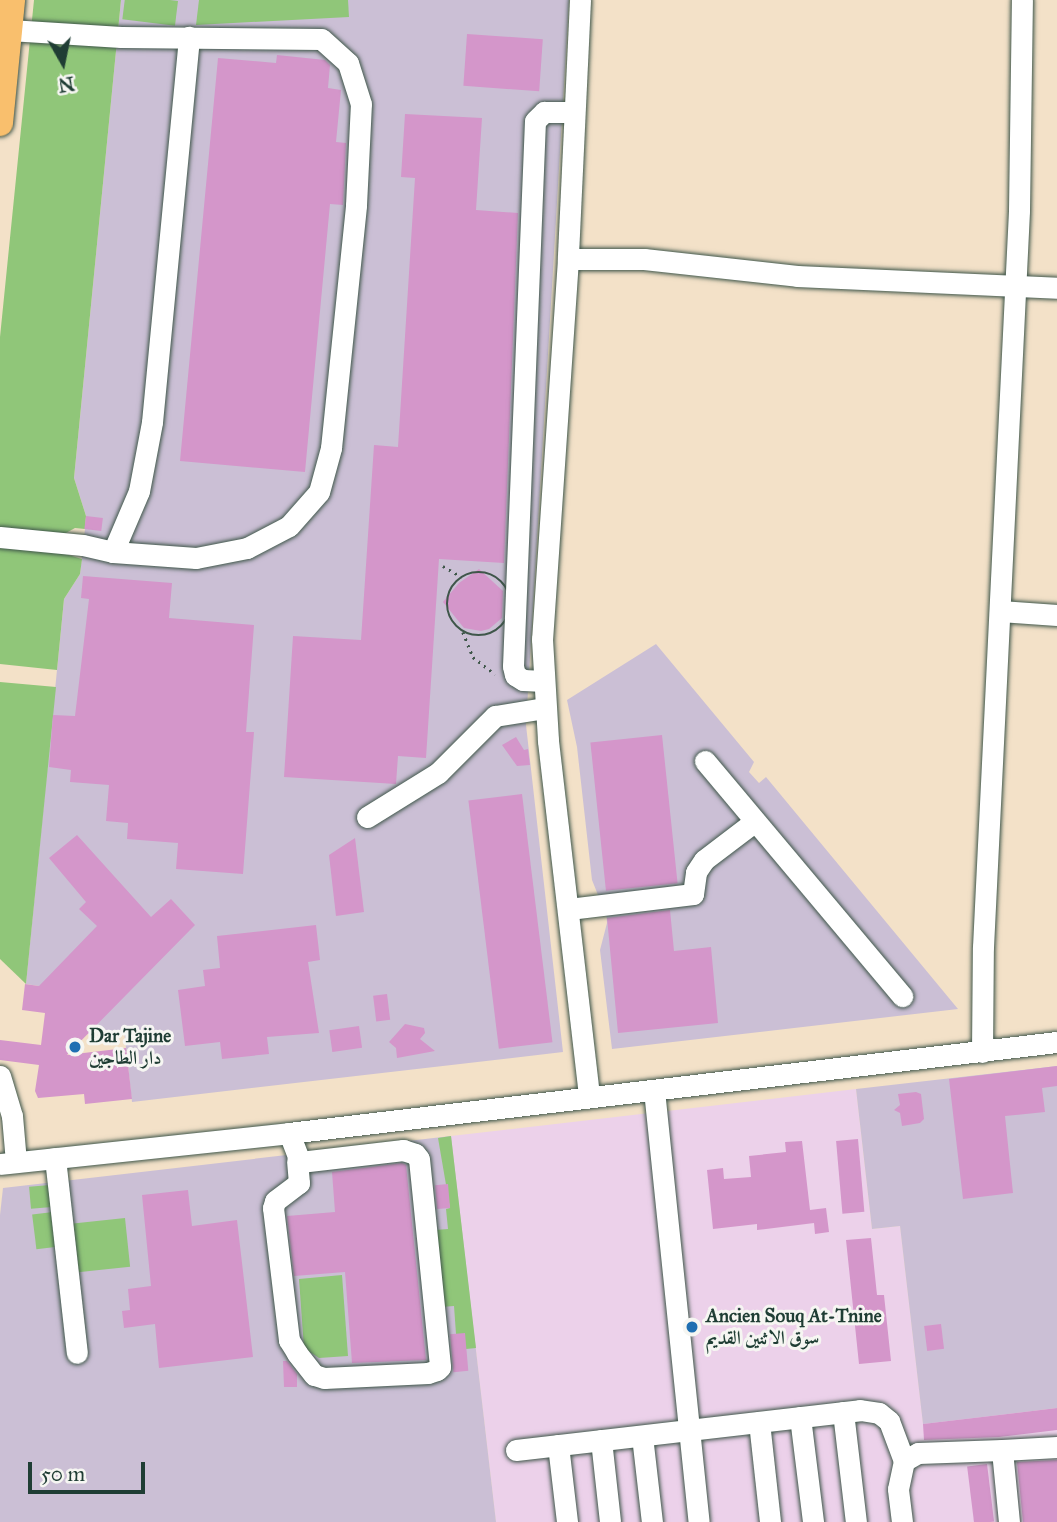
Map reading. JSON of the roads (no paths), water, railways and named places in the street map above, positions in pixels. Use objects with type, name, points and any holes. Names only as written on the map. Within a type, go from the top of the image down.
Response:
[{"type":"main road","points":[[0,123],[12,0]]},
{"type":"street","points":[[580,0],[572,112],[568,259],[543,594],[545,708],[589,1096]]},
{"type":"street","points":[[982,1052],[983,947],[1018,211],[1022,0]]},
{"type":"street","points":[[0,537],[83,545],[113,552],[196,558],[247,548],[289,526],[318,492],[331,449],[356,205],[361,103],[348,64],[321,39],[121,37],[9,30]]},
{"type":"street","points":[[113,552],[139,491],[152,422],[190,37]]},
{"type":"street","points":[[544,681],[518,678],[513,666],[535,121],[544,112],[572,112]]},
{"type":"street","points":[[568,259],[644,258],[797,276],[1057,288]]},
{"type":"street","points":[[1000,611],[1057,615]]},
{"type":"street","points":[[368,817],[438,773],[495,716],[545,708]]},
{"type":"street","points":[[705,761],[902,996]]},
{"type":"street","points":[[569,909],[693,894],[696,872],[704,860],[754,822]]},
{"type":"street","points":[[0,1076],[12,1116],[8,1163],[289,1133],[1057,1042]]},
{"type":"street","points":[[654,1090],[699,1522]]},
{"type":"street","points":[[289,1133],[297,1161],[299,1183],[275,1200],[273,1208],[289,1340],[297,1353],[314,1375],[324,1378],[428,1373],[436,1370],[440,1367],[419,1159],[410,1151],[403,1150],[297,1161]]},
{"type":"street","points":[[55,1158],[77,1353]]},
{"type":"street","points":[[516,1450],[860,1409],[879,1413],[888,1421],[897,1437],[904,1461],[898,1489],[902,1522]]},
{"type":"street","points":[[843,1412],[856,1522]]},
{"type":"street","points":[[800,1417],[813,1522]]},
{"type":"street","points":[[759,1422],[770,1522]]},
{"type":"street","points":[[642,1436],[652,1522]]},
{"type":"street","points":[[601,1440],[610,1522]]},
{"type":"street","points":[[558,1445],[567,1522]]},
{"type":"street","points":[[904,1461],[918,1453],[1057,1447]]},
{"type":"street","points":[[1002,1450],[1009,1522]]},
{"type":"place","name":"Dar Tajine دار الطاجين","points":[[75,1047]]},
{"type":"place","name":"Ancien Souq At-Tnine سوق الاثنين القديم","points":[[692,1327]]}]
